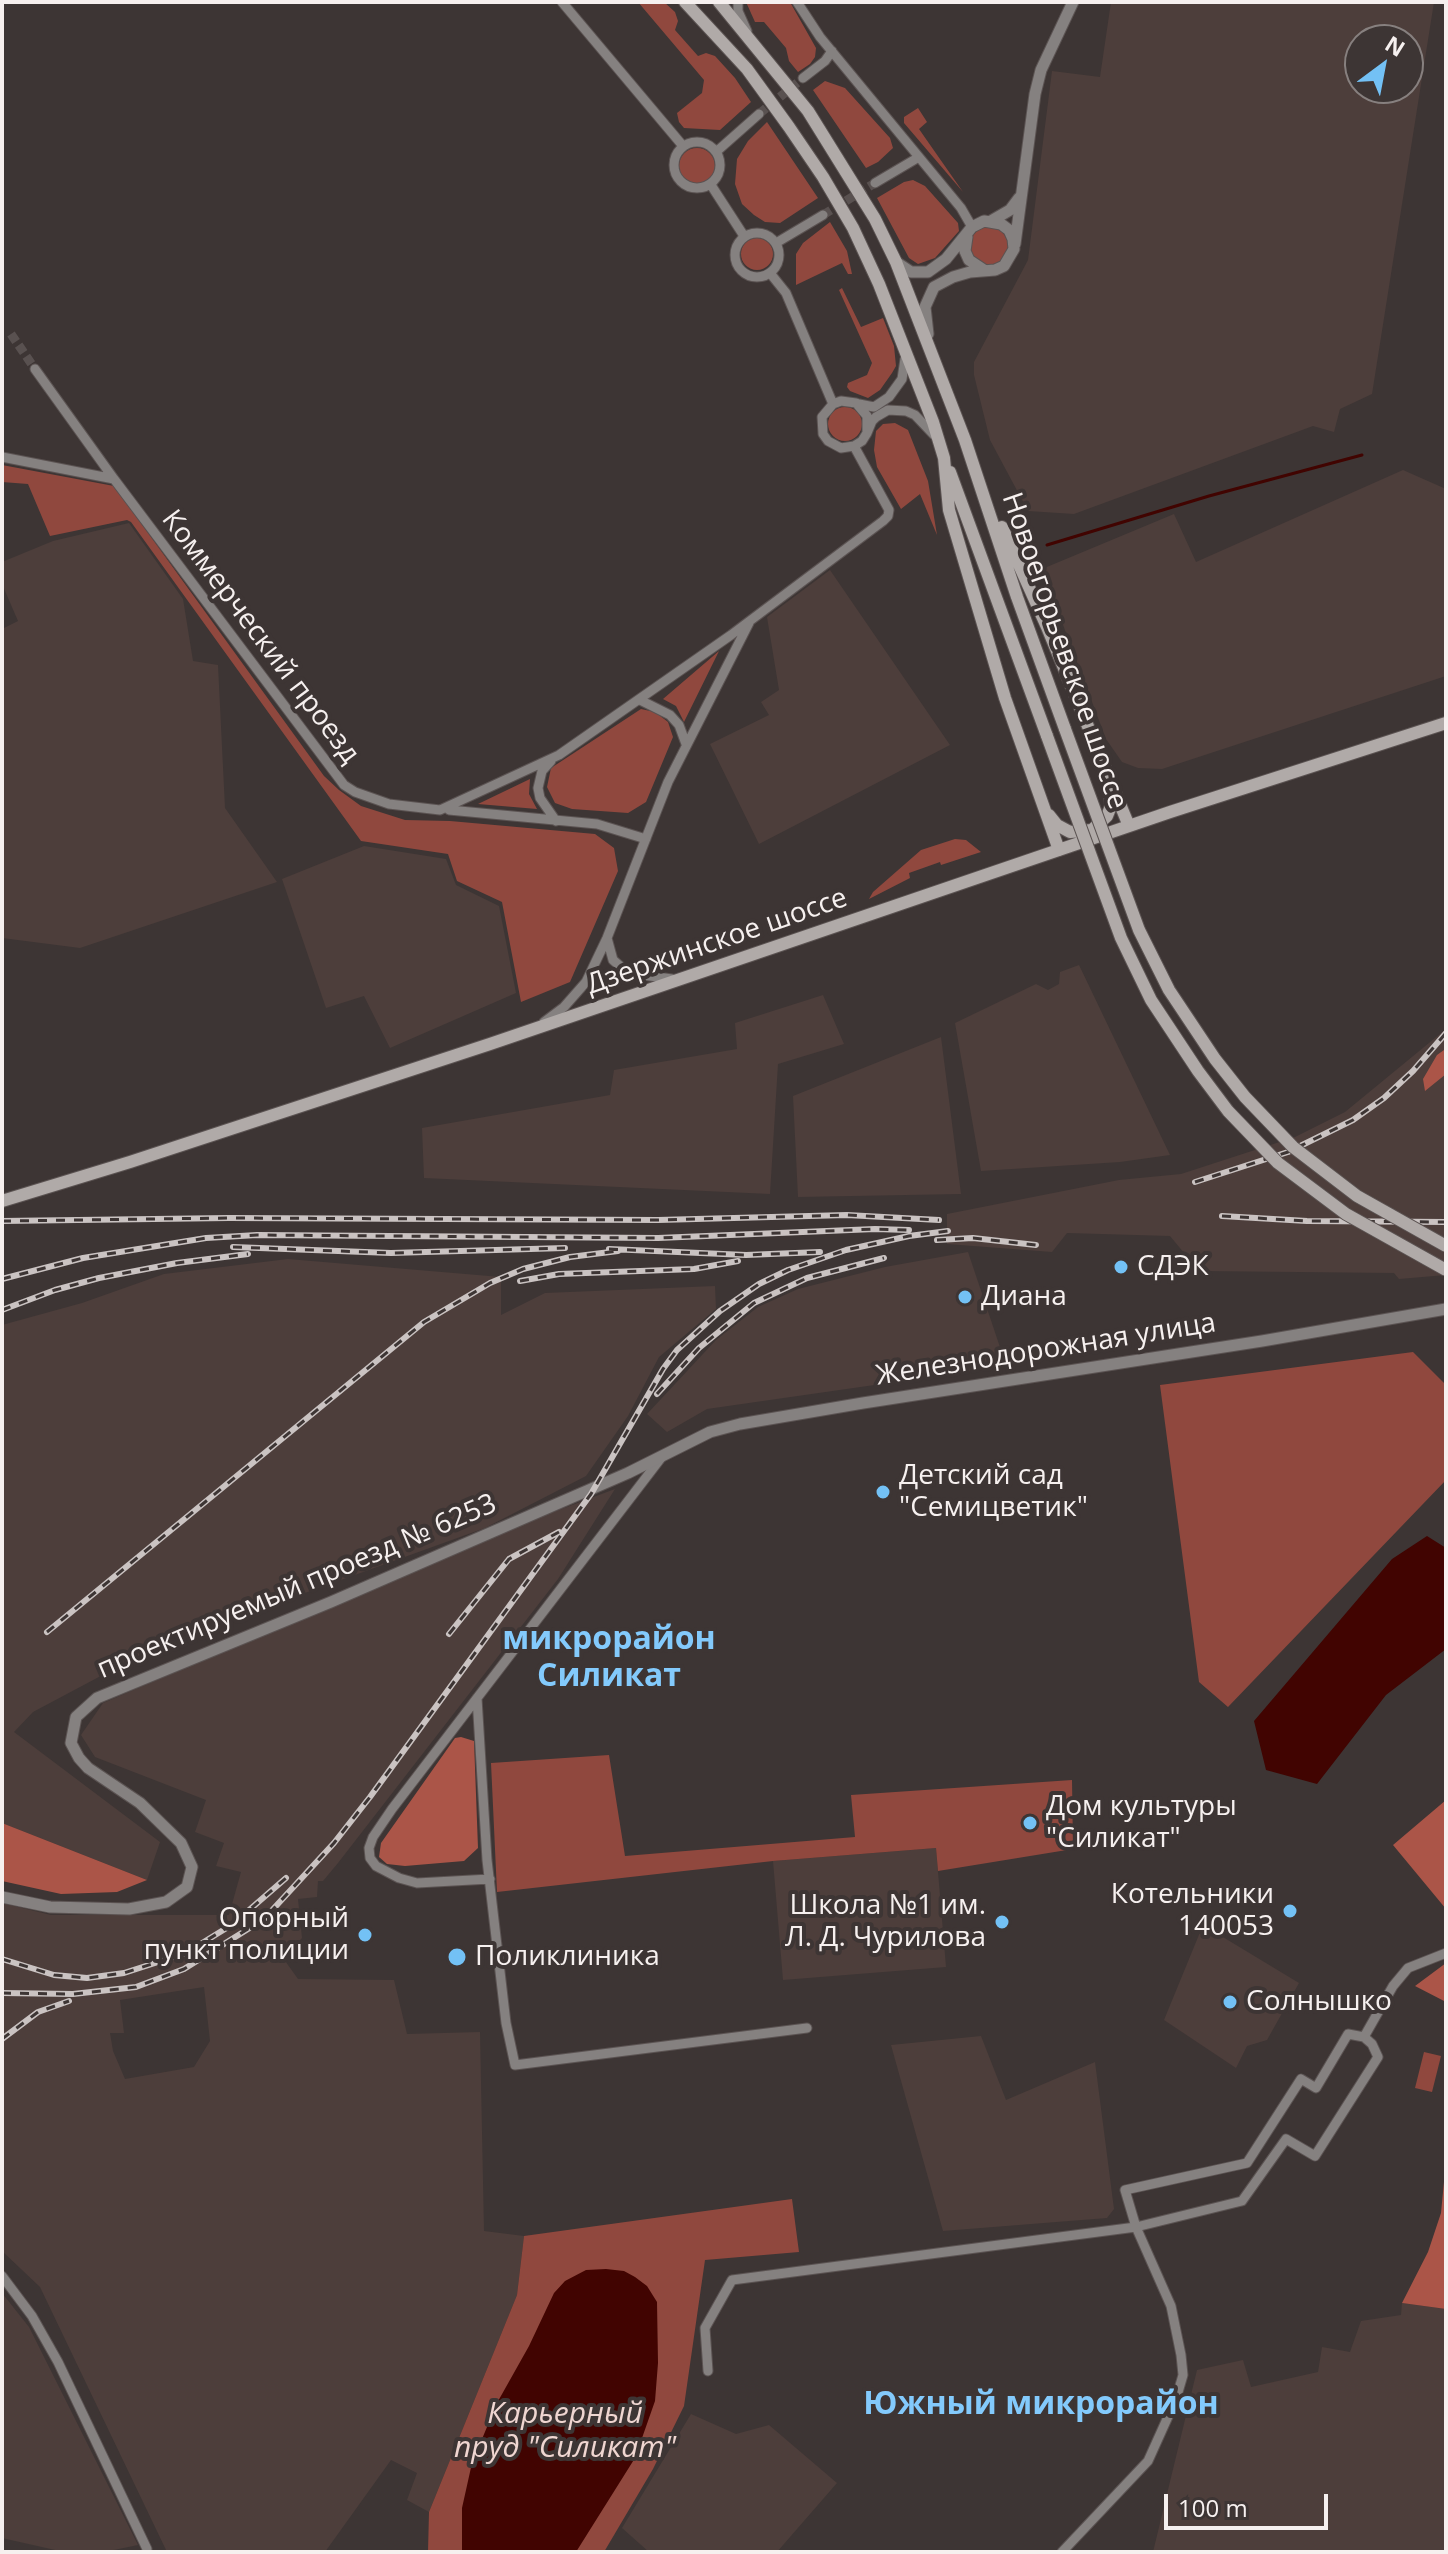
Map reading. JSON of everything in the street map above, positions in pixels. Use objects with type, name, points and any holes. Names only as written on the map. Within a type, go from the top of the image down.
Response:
[{"type":"main road","name":"Новоегорьевское шоссе","points":[[685,2],[747,69],[823,177],[853,228],[903,340],[1121,938],[1151,1000],[1228,1111],[1278,1163],[1346,1214],[1446,1270]]},
{"type":"main road","name":"Новоегорьевское шоссе","points":[[719,2],[808,111],[875,219],[896,262],[965,440],[1017,597],[1139,930],[1169,990],[1215,1059],[1267,1122],[1302,1155],[1357,1196],[1446,1246]]},
{"type":"main road","points":[[965,440],[1129,826]]},
{"type":"main road","points":[[943,453],[949,510],[998,674],[1059,850]]},
{"type":"main road","name":"Дзержинское шоссе","points":[[2,1201],[527,1031],[1129,826],[1446,723]]},
{"type":"main road","points":[[1039,791],[1057,825],[1070,832],[1086,832],[1103,822],[1111,806],[1106,771]]},
{"type":"street","points":[[562,2],[683,146]]},
{"type":"street","points":[[738,2],[738,11],[750,37]]},
{"type":"street","points":[[797,2],[832,51],[961,208],[970,230],[965,251],[976,266],[985,270]]},
{"type":"street","points":[[930,344],[924,316],[928,297],[934,287],[943,280],[1004,266],[1014,249],[1035,94],[1041,70],[1073,2]]},
{"type":"street","points":[[803,78],[825,61],[832,51]]},
{"type":"street","points":[[716,152],[759,114]]},
{"type":"street","points":[[701,142],[716,152],[720,169],[711,185],[693,189],[677,178],[674,161],[683,146],[701,142]]},
{"type":"street","points":[[875,183],[919,157]]},
{"type":"street","points":[[711,185],[744,236]]},
{"type":"street","points":[[991,221],[1010,210],[1021,194]]},
{"type":"street","points":[[776,243],[823,215]]},
{"type":"street","points":[[896,262],[911,272],[928,272],[946,259],[970,230],[984,221],[1001,224],[1009,230],[1014,249]]},
{"type":"street","points":[[762,233],[776,243],[779,259],[770,273],[755,277],[741,270],[734,256],[735,248],[744,236],[762,233]]},
{"type":"street","points":[[770,273],[786,293],[833,404]]},
{"type":"street","points":[[903,340],[906,371],[897,389],[874,407],[848,401],[833,404],[822,417],[823,434],[841,448],[854,446],[862,441],[872,421],[881,413],[896,409],[924,422],[943,453]]},
{"type":"street","name":"Коммерческий проезд","points":[[35,369],[227,632],[344,785],[389,804],[424,810],[446,809],[553,758],[751,621],[888,516],[889,510],[854,446]]},
{"type":"street","points":[[856,403],[867,416],[867,433]]},
{"type":"street","points":[[2,457],[114,479]]},
{"type":"street","points":[[527,1031],[564,1007],[586,982],[686,744],[751,621]]},
{"type":"street","points":[[640,700],[670,715],[679,725],[686,744]]},
{"type":"street","points":[[553,758],[542,771],[538,788],[540,798],[556,821]]},
{"type":"street","points":[[446,809],[597,824],[646,839]]},
{"type":"street","points":[[607,938],[613,960],[628,973],[680,979]]},
{"type":"street","name":"Железнодорожная улица","points":[[661,1458],[710,1432],[740,1424],[1446,1309]]},
{"type":"street","points":[[490,1879],[417,1883],[376,1866],[370,1858],[369,1848],[386,1818],[661,1458]]},
{"type":"street","name":"проектируемый проезд № 6253","points":[[2,1897],[50,1907],[129,1909],[166,1902],[187,1887],[192,1867],[181,1843],[140,1803],[88,1768],[71,1743],[76,1717],[97,1698],[331,1602],[661,1458]]},
{"type":"street","points":[[477,1698],[490,1879],[506,2023],[515,2065],[807,2028]]},
{"type":"street","points":[[1364,2037],[1393,1986],[1408,1968],[1446,1953]]},
{"type":"street","points":[[708,2371],[705,2328],[732,2280],[1136,2227],[1242,2201],[1286,2139],[1315,2156],[1379,2055],[1364,2037],[1348,2034],[1316,2088],[1301,2079],[1247,2163],[1125,2190],[1136,2227],[1171,2306],[1183,2375],[1176,2399],[1148,2461],[1062,2552]]},
{"type":"street","points":[[2,2276],[32,2316],[58,2362],[147,2549]]},
{"type":"shaded area","points":[[638,2],[664,2],[675,12],[678,21],[675,30],[698,56],[706,53],[715,56],[751,102],[720,130],[684,128],[679,122],[677,113],[702,93],[704,80]]},
{"type":"shaded area","points":[[746,2],[790,2],[816,48],[810,64],[798,72],[789,61],[786,48],[764,22],[755,22]]},
{"type":"shaded area","points":[[1111,2],[1434,2],[1424,65],[1424,24],[1344,24],[1344,104],[1418,104],[1372,394],[1340,409],[1334,432],[1313,426],[1074,514],[1028,511],[990,440],[974,375],[974,362],[1028,260],[1052,71],[1100,77]]},
{"type":"shaded area","points":[[825,81],[845,88],[890,138],[893,148],[878,162],[866,168],[813,90]]},
{"type":"shaded area","points":[[918,108],[927,122],[919,129],[963,192],[904,123],[904,117]]},
{"type":"shaded area","points":[[767,122],[818,198],[780,223],[765,222],[754,215],[742,204],[735,184],[737,159],[748,141]]},
{"type":"shaded area","points":[[697,148],[710,153],[715,166],[710,179],[697,184],[684,179],[679,166],[684,153]]},
{"type":"shaded area","points":[[913,180],[925,186],[958,223],[959,231],[935,258],[918,264],[909,258],[877,198]]},
{"type":"shaded area","points":[[830,222],[847,251],[852,274],[848,274],[842,263],[796,285],[796,254],[803,243]]},
{"type":"shaded area","points":[[989,227],[1002,233],[1008,246],[1002,259],[989,265],[976,259],[970,246],[976,233]]},
{"type":"shaded area","points":[[757,238],[768,243],[773,254],[768,265],[757,270],[746,265],[741,254],[746,243]]},
{"type":"shaded area","points":[[842,288],[861,327],[883,318],[894,346],[896,366],[880,390],[868,398],[847,387],[848,383],[867,375],[872,363],[839,290]]},
{"type":"shaded area","points":[[845,407],[857,412],[862,424],[857,436],[845,441],[833,436],[828,424],[833,412]]},
{"type":"shaded area","points":[[895,423],[908,430],[928,481],[937,535],[920,494],[901,509],[877,467],[874,450],[876,431],[883,424]]},
{"type":"shaded area","points":[[2,465],[114,486],[324,776],[361,806],[405,820],[595,834],[614,848],[618,871],[570,982],[521,1002],[502,902],[457,881],[448,854],[361,841],[131,522],[127,520],[50,536],[28,484],[2,482]]},
{"type":"shaded area","points":[[1403,470],[1446,489],[1446,676],[1162,769],[1138,768],[1122,762],[1106,739],[1042,569],[1174,514],[1196,562]]},
{"type":"shaded area","points":[[129,523],[183,599],[193,661],[218,665],[225,808],[277,882],[80,948],[2,938],[2,629],[18,621],[2,584],[2,562],[53,541]]},
{"type":"shaded area","points":[[830,570],[950,745],[759,844],[710,744],[769,715],[761,702],[779,690],[767,617]]},
{"type":"shaded area","points":[[719,651],[684,722],[676,706],[663,699]]},
{"type":"shaded area","points":[[641,709],[655,712],[668,722],[673,737],[646,802],[628,813],[572,809],[555,803],[547,787],[551,768]]},
{"type":"shaded area","points":[[530,779],[529,794],[537,809],[478,804]]},
{"type":"shaded area","points":[[955,839],[966,840],[981,852],[909,873],[910,878],[869,899],[921,850]]},
{"type":"shaded area","points":[[364,846],[446,859],[456,885],[499,906],[516,993],[390,1048],[364,996],[326,1008],[282,879]]},
{"type":"shaded area","points":[[1079,965],[1170,1155],[1120,1162],[981,1171],[955,1023],[1036,984],[1048,990],[1059,984],[1060,972]]},
{"type":"shaded area","points":[[823,995],[844,1044],[778,1064],[770,1194],[424,1178],[422,1128],[610,1095],[614,1070],[737,1049],[735,1023]]},
{"type":"shaded area","points":[[1446,1029],[1446,1275],[1399,1279],[1394,1273],[1199,1271],[1170,1236],[1067,1233],[1052,1252],[947,1244],[947,1214],[1119,1180],[1181,1174],[1295,1137],[1345,1112]]},
{"type":"shaded area","points":[[941,1037],[961,1194],[798,1197],[793,1096]]},
{"type":"shaded area","points":[[1444,1050],[1446,1074],[1425,1091],[1423,1079],[1437,1055]]},
{"type":"shaded area","points":[[968,1252],[1005,1362],[1000,1367],[707,1409],[667,1432],[647,1414],[716,1340],[758,1307],[798,1289],[885,1267]]},
{"type":"shaded area","points":[[288,1259],[501,1277],[501,1315],[545,1293],[715,1286],[716,1309],[659,1357],[628,1416],[586,1476],[485,1528],[219,1624],[206,1620],[33,1712],[14,1732],[160,1842],[147,1880],[2,1823],[2,1325],[82,1303],[164,1274]]},
{"type":"shaded area","points":[[1413,1352],[1446,1385],[1446,1480],[1228,1707],[1199,1682],[1160,1385]]},
{"type":"shaded area","points":[[615,1489],[558,1579],[338,1863],[323,1881],[318,1881],[317,1897],[298,1899],[302,1938],[283,1958],[298,1979],[394,1980],[407,2034],[480,2032],[484,2231],[524,2236],[517,2295],[429,2512],[407,2500],[417,2473],[391,2460],[325,2552],[167,2552],[40,2287],[2,2251],[2,1903],[51,1915],[229,1915],[241,1872],[216,1866],[224,1843],[195,1832],[206,1800],[95,1757],[81,1735],[103,1703],[548,1514]],"holes":[[[204,1987],[210,2041],[194,2067],[125,2079],[113,2051],[110,2033],[124,2033],[120,2000]]]},
{"type":"shaded area","points":[[455,1738],[474,1741],[478,1848],[464,1861],[405,1866],[387,1864],[379,1857],[381,1843]]},
{"type":"shaded area","points":[[609,1755],[625,1856],[855,1837],[851,1795],[1072,1780],[1073,1849],[938,1871],[936,1848],[773,1861],[497,1892],[491,1763]]},
{"type":"shaded area","points":[[1446,1800],[1446,1909],[1393,1845]]},
{"type":"shaded area","points":[[2,1823],[147,1880],[117,1892],[61,1894],[2,1881]]},
{"type":"shaded area","points":[[936,1848],[946,1967],[783,1980],[773,1861]]},
{"type":"shaded area","name":"Солнышко","points":[[1203,1925],[1299,1983],[1267,2040],[1247,2046],[1236,2068],[1164,2020]]},
{"type":"shaded area","points":[[1446,1963],[1446,2002],[1415,1986]]},
{"type":"shaded area","points":[[981,2036],[1006,2100],[1095,2062],[1114,2209],[1107,2218],[943,2231],[891,2045]]},
{"type":"shaded area","points":[[1424,2052],[1441,2056],[1432,2092],[1415,2088]]},
{"type":"shaded area","points":[[1446,2161],[1446,2309],[1402,2303],[1428,2252],[1441,2213]]},
{"type":"shaded area","points":[[792,2199],[799,2252],[705,2260],[684,2406],[653,2469],[604,2552],[428,2552],[429,2512],[517,2295],[524,2236]]},
{"type":"shaded area","points":[[2,2293],[29,2327],[138,2545],[104,2552],[64,2552],[2,2538]]},
{"type":"shaded area","points":[[1402,2303],[1446,2309],[1446,2552],[1153,2552],[1197,2370],[1243,2360],[1251,2387],[1318,2372],[1322,2347],[1350,2352],[1361,2321],[1401,2315]]},
{"type":"shaded area","points":[[691,2414],[736,2434],[769,2425],[837,2483],[777,2552],[649,2552],[622,2528]]},
{"type":"water","points":[[1427,1536],[1446,1548],[1446,1649],[1386,1695],[1317,1784],[1266,1770],[1254,1721],[1392,1559]]},
{"type":"water","name":"Карьерный пруд \"Силикат\"","points":[[586,2270],[624,2271],[635,2277],[647,2286],[657,2302],[655,2401],[635,2458],[576,2552],[462,2552],[462,2508],[472,2463],[497,2403],[554,2293],[565,2281]]},
{"type":"waterway","points":[[1047,545],[1209,496],[1362,455]]},
{"type":"tunnel","points":[[759,114],[803,78]]},
{"type":"tunnel","points":[[823,215],[875,183]]},
{"type":"tunnel","points":[[11,334],[35,369]]},
{"type":"railway","points":[[1195,1182],[1288,1152],[1353,1120],[1384,1098],[1413,1071],[1446,1033]]},
{"type":"railway","points":[[2,1221],[229,1218],[658,1220],[847,1215],[939,1220]]},
{"type":"railway","points":[[1222,1216],[1307,1221],[1446,1222]]},
{"type":"railway","points":[[2,1279],[83,1258],[206,1238],[257,1235],[658,1238],[909,1230]]},
{"type":"railway","points":[[2,1993],[73,1994],[136,1987],[184,1969],[264,1919],[334,1843],[370,1797],[591,1494],[677,1350],[720,1311],[759,1284],[788,1270],[846,1250],[948,1231]]},
{"type":"railway","points":[[937,1240],[973,1238],[1036,1245]]},
{"type":"railway","points":[[233,1247],[391,1253],[565,1248]]},
{"type":"railway","points":[[609,1249],[746,1255],[820,1252]]},
{"type":"railway","points":[[47,1632],[424,1322],[490,1283],[523,1269],[570,1257],[618,1251]]},
{"type":"railway","points":[[2,1310],[99,1278],[177,1263],[248,1254]]},
{"type":"railway","points":[[657,1394],[699,1348],[754,1303],[807,1278],[884,1258]]},
{"type":"railway","points":[[520,1281],[559,1274],[694,1269],[738,1261]]},
{"type":"railway","points":[[449,1634],[509,1559],[559,1532]]},
{"type":"railway","points":[[2,1959],[54,1975],[87,1978],[124,1973],[186,1953],[233,1924],[286,1878]]},
{"type":"railway","points":[[2,2039],[38,2012],[69,2001]]},
{"type":"place","name":"СДЭК","points":[[1121,1267]]},
{"type":"place","name":"Диана","points":[[965,1297]]},
{"type":"place","name":"Детский сад \"Семицветик\"","points":[[883,1492]]},
{"type":"place","name":"Дом культуры \"Силикат\"","points":[[1030,1823]]},
{"type":"place","name":"Котельники 140053","points":[[1290,1911]]},
{"type":"place","name":"Школа №1 им. Л. Д. Чурилова","points":[[1002,1922]]},
{"type":"place","name":"Опорный пункт полиции","points":[[365,1935]]},
{"type":"place","name":"Поликлиника","points":[[457,1957]]},
{"type":"place","name":"Солнышко","points":[[1230,2002]]},
{"type":"district","name":"микрорайон Силикат","points":[[609,1658]]},
{"type":"district","name":"Южный микрорайон","points":[[1041,2405]]}]
